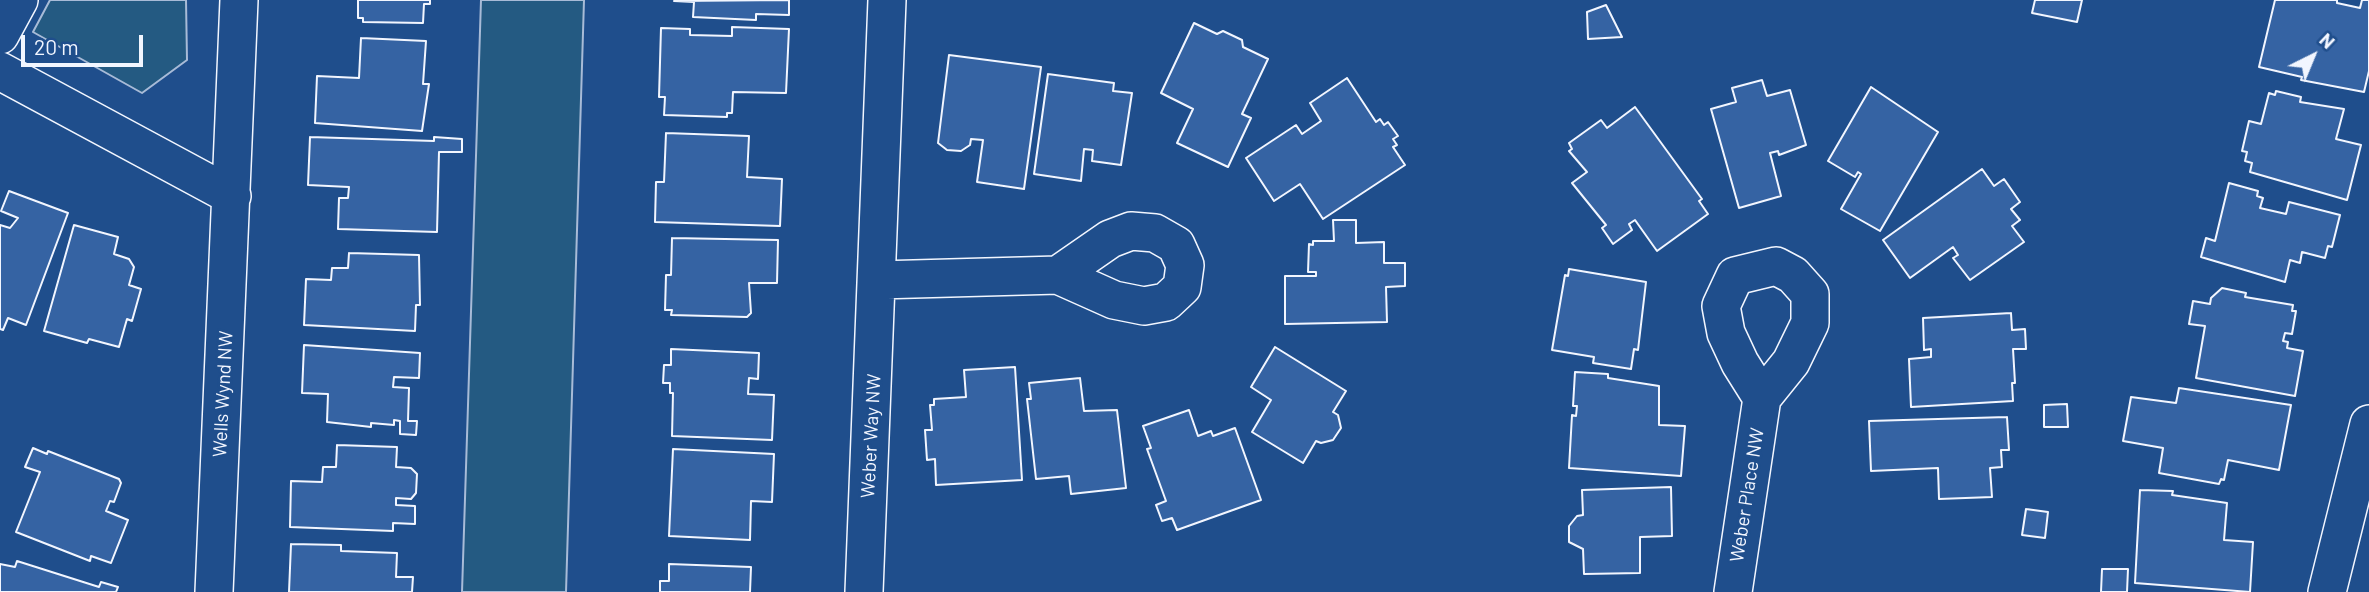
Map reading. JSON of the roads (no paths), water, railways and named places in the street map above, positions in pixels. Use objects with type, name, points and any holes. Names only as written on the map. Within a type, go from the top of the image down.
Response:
[{"type":"street","points":[[0,35],[19,0]]},
{"type":"street","name":"Wells Wynd NW","points":[[214,592],[239,0]]},
{"type":"street","name":"Weber Way NW","points":[[864,592],[887,0]]},
{"type":"street","points":[[0,71],[232,196]]},
{"type":"street","points":[[878,279],[1058,275]]},
{"type":"street","name":"Weber Place NW","points":[[1733,592],[1762,398]]},
{"type":"street","points":[[2327,592],[2369,424]]}]
